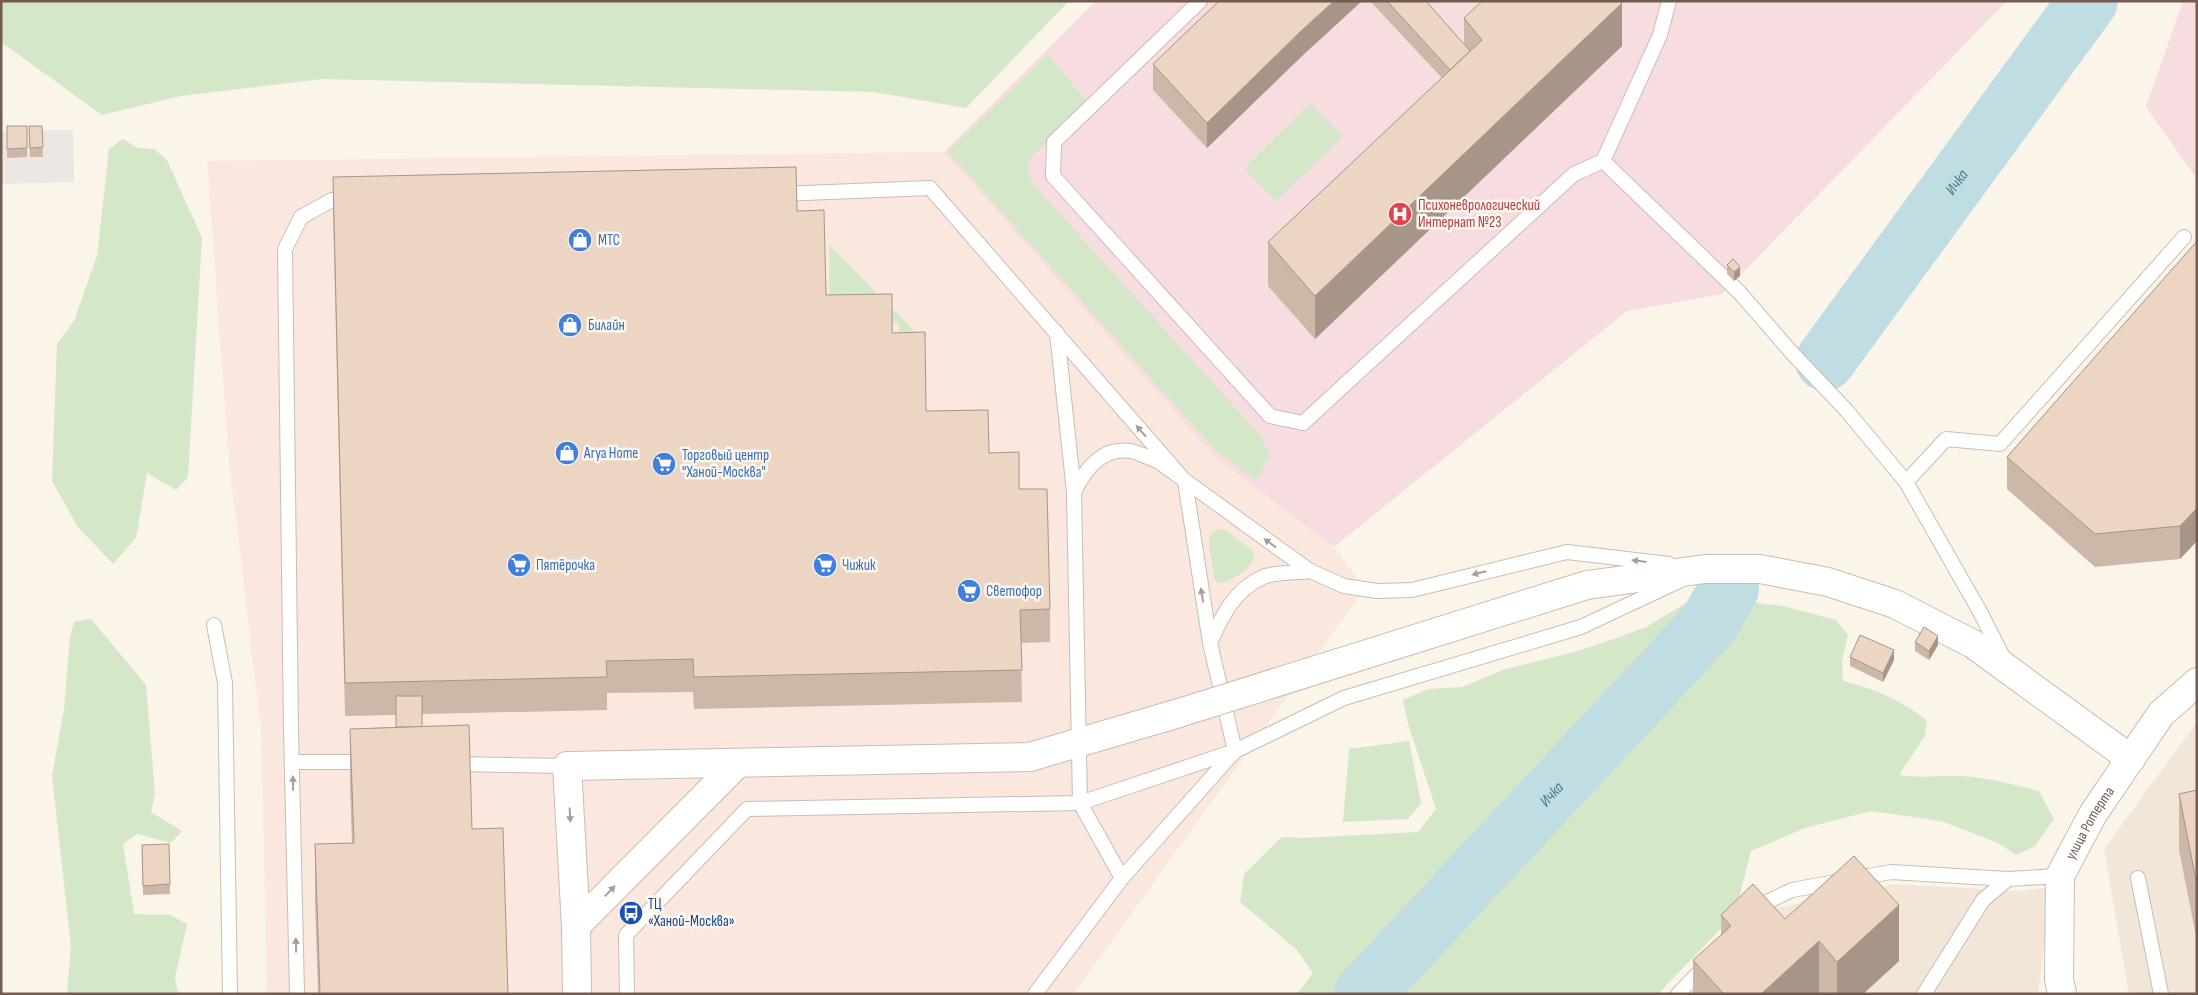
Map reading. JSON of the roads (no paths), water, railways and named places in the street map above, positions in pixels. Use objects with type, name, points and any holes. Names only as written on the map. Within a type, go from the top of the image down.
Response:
[{"type":"street","points":[[577,994],[576,926],[567,766],[1030,757],[1179,714],[1587,585],[1705,568],[1760,569],[1828,582],[1895,604],[1973,644],[2131,759]]},
{"type":"street","name":"улица Ротерта","points":[[2062,994],[2059,979],[2060,876],[2093,814],[2162,714],[2197,682]]},
{"type":"street","points":[[576,926],[737,764]]},
{"type":"lane","points":[[1200,1],[1054,142],[1053,176],[1270,416],[1303,423],[1574,174],[1603,161],[1660,35],[1669,1]]},
{"type":"lane","points":[[1603,161],[1740,292],[1792,353],[1847,411],[1906,482],[1980,610],[2012,673]]},
{"type":"lane","points":[[767,194],[930,188],[1185,481],[1210,643],[1235,751]]},
{"type":"lane","points":[[297,994],[285,249],[301,217],[332,200],[362,200]]},
{"type":"lane","points":[[1906,482],[1946,439],[2000,444],[2184,237]]},
{"type":"lane","points":[[1057,333],[1074,492],[1080,803],[1122,878]]},
{"type":"lane","points":[[1074,492],[1092,463],[1107,452],[1131,451],[1158,461],[1310,571],[1344,586],[1377,591],[1412,590],[1567,552],[1705,568]]},
{"type":"lane","points":[[627,994],[626,935],[747,809],[1080,803],[1235,751],[1344,698],[1581,627],[1705,568]]},
{"type":"lane","points":[[1210,643],[1224,611],[1242,592],[1264,577],[1310,571]]},
{"type":"lane","points":[[214,625],[225,683],[230,994]]},
{"type":"lane","points":[[1035,994],[1122,878],[1235,751]]},
{"type":"lane","points":[[292,762],[385,762]]},
{"type":"lane","points":[[442,764],[567,766]]},
{"type":"lane","points":[[1745,924],[1766,903],[1792,890],[1891,872],[2008,879],[2060,876]]},
{"type":"lane","points":[[2138,878],[2162,994]]},
{"type":"lane","points":[[1924,994],[1983,900],[2008,879]]},
{"type":"lane","points":[[1678,994],[1718,952]]},
{"type":"waterway","name":"Ичка","points":[[1825,361],[2088,1]]},
{"type":"waterway","name":"Ичка","points":[[1364,994],[1708,625],[1729,589]]},
{"type":"place","name":"Психоневрологический Интернат №23","points":[[1400,214]]},
{"type":"place","name":"МТС","points":[[580,240]]},
{"type":"place","name":"Билайн","points":[[570,325]]},
{"type":"place","name":"Arya Home","points":[[567,453]]},
{"type":"place","name":"Торговый центр \"Ханой-Москва\"","points":[[664,464]]},
{"type":"place","name":"Пятёрочка","points":[[519,565]]},
{"type":"place","name":"Чижик","points":[[825,565]]},
{"type":"place","name":"Светофор","points":[[969,591]]},
{"type":"place","name":"ТЦ «Ханой-Москва»","points":[[631,913]]}]
